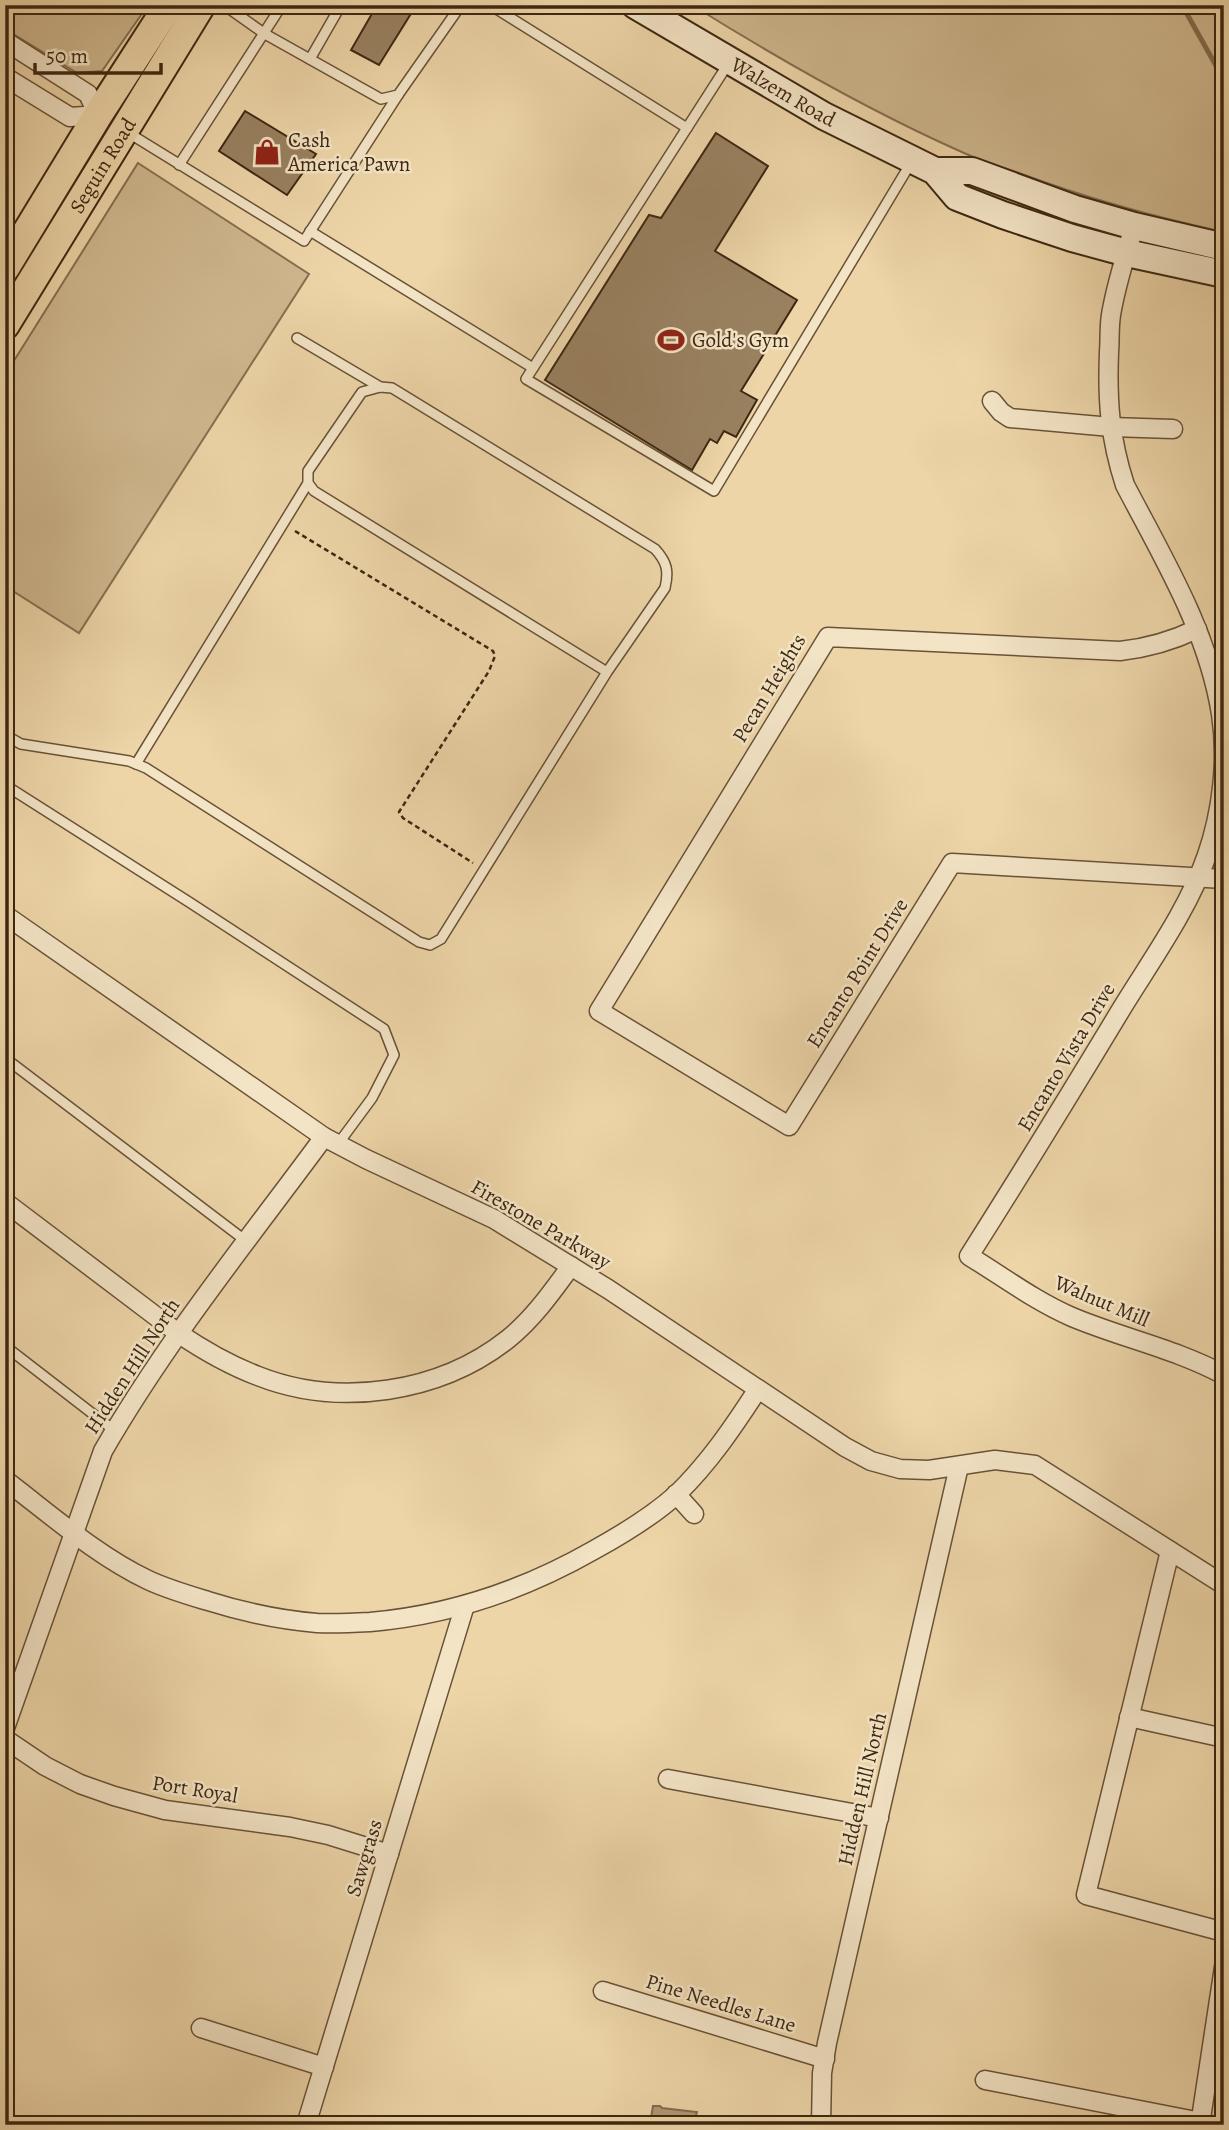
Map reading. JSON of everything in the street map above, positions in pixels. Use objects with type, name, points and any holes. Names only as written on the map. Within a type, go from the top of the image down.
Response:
[{"type":"main road","name":"Seguin Road","points":[[5,268],[169,5]]},
{"type":"main road","name":"Seguin Road","points":[[5,325],[201,5]]},
{"type":"main road","points":[[89,190],[103,130],[98,116],[127,101],[163,69]]},
{"type":"street","name":"Walzem Road","points":[[635,5],[824,116],[924,165],[957,197],[1072,238],[1224,274]]},
{"type":"street","points":[[5,41],[88,94],[98,116],[70,117],[5,77]]},
{"type":"street","name":"Walzem Road","points":[[924,165],[972,171],[1075,209],[1224,247]]},
{"type":"street","points":[[1134,226],[1110,318],[1107,396],[1118,464],[1125,485],[1198,629],[1221,714],[1224,740],[1223,786],[1208,853],[1198,878]]},
{"type":"street","points":[[992,401],[1010,418],[1111,427],[1173,429]]},
{"type":"street","name":"Pecan Heights","points":[[599,1010],[828,636],[1121,652],[1171,641],[1198,629]]},
{"type":"street","name":"Encanto Point Drive","points":[[599,1010],[789,1126],[952,863],[1224,879]]},
{"type":"street","name":"Encanto Vista Drive","points":[[969,1256],[1167,936],[1198,878]]},
{"type":"street","name":"Firestone Parkway","points":[[5,915],[331,1141],[494,1219],[845,1447],[871,1461],[900,1469],[929,1470],[995,1460],[1035,1465],[1224,1585]]},
{"type":"street","name":"Hidden Hill North","points":[[5,1728],[103,1451],[178,1333],[246,1241],[331,1141]]},
{"type":"street","points":[[5,1202],[202,1349],[260,1377],[312,1390],[366,1392],[392,1389],[443,1375],[489,1352],[508,1339],[548,1297],[570,1266]]},
{"type":"street","name":"Walnut Mill","points":[[969,1256],[1069,1316],[1122,1337],[1202,1363],[1224,1375]]},
{"type":"street","points":[[5,1480],[111,1558],[148,1580],[229,1607],[275,1618],[338,1624],[394,1620],[492,1598],[545,1577],[628,1530],[676,1494],[716,1450],[758,1389]]},
{"type":"street","name":"Hidden Hill North","points":[[821,2125],[825,2059],[830,2030],[959,1466]]},
{"type":"street","points":[[676,1494],[694,1514]]},
{"type":"street","points":[[1170,1551],[1086,1895],[1224,1932]]},
{"type":"street","name":"Sawgrass","points":[[306,2125],[465,1605]]},
{"type":"street","points":[[1129,1717],[1224,1738]]},
{"type":"street","name":"Port Royal","points":[[5,1739],[80,1784],[114,1796],[165,1810],[290,1827],[328,1835],[389,1854]]},
{"type":"street","points":[[668,1779],[879,1818]]},
{"type":"street","points":[[985,2080],[1201,2123],[1224,1967]]},
{"type":"street","name":"Pine Needles Lane","points":[[603,1991],[825,2059]]},
{"type":"street","points":[[201,2028],[324,2067]]},
{"type":"lane","points":[[224,5],[265,34],[381,99],[398,95]]},
{"type":"lane","points":[[179,165],[282,5]]},
{"type":"lane","points":[[310,59],[341,5]]},
{"type":"lane","points":[[125,131],[304,241],[398,95],[461,5]]},
{"type":"lane","points":[[490,5],[687,128]]},
{"type":"lane","points":[[729,62],[526,379],[714,491],[924,165]]},
{"type":"lane","points":[[310,231],[533,368]]},
{"type":"lane","points":[[297,338],[380,387]]},
{"type":"lane","points":[[5,735],[21,744],[129,761],[136,764],[146,768],[419,942],[430,944],[442,939],[607,672],[665,588],[668,577],[666,561],[655,549],[392,388],[380,387],[362,392],[308,471],[308,483],[136,764]]},
{"type":"lane","points":[[308,483],[314,491],[607,672]]},
{"type":"lane","points":[[5,785],[384,1029],[394,1055],[372,1098],[331,1141]]},
{"type":"lane","points":[[5,1058],[246,1241]]},
{"type":"lane","points":[[5,1346],[115,1431]]},
{"type":"path","points":[[283,523],[492,651],[495,656],[489,671],[399,812],[484,871]]},
{"type":"shaded area","points":[[5,5],[148,5],[102,71],[77,73],[5,29]]},
{"type":"shaded area","points":[[692,5],[1224,5],[1224,232],[1095,199],[971,156],[825,84]]},
{"type":"shaded area","points":[[138,163],[309,274],[79,633],[5,586],[5,375]]},
{"type":"shaded area","points":[[653,2106],[697,2112],[693,2125],[670,2125],[668,2121],[657,2122],[651,2118]]},
{"type":"building","points":[[377,5],[401,5],[412,12],[379,65],[351,50]]},
{"type":"building","name":"Cash America Pawn","points":[[245,111],[316,154],[287,195],[219,151]]},
{"type":"building","name":"Gold's Gym","points":[[716,133],[768,166],[715,251],[797,300],[741,391],[757,400],[736,437],[724,431],[717,443],[710,439],[692,470],[545,380],[649,215],[661,218]]},
{"type":"waterway","points":[[1182,5],[1224,80]]},
{"type":"place","name":"Cash America Pawn","points":[[267,152]]},
{"type":"place","name":"Gold's Gym","points":[[671,340]]}]
